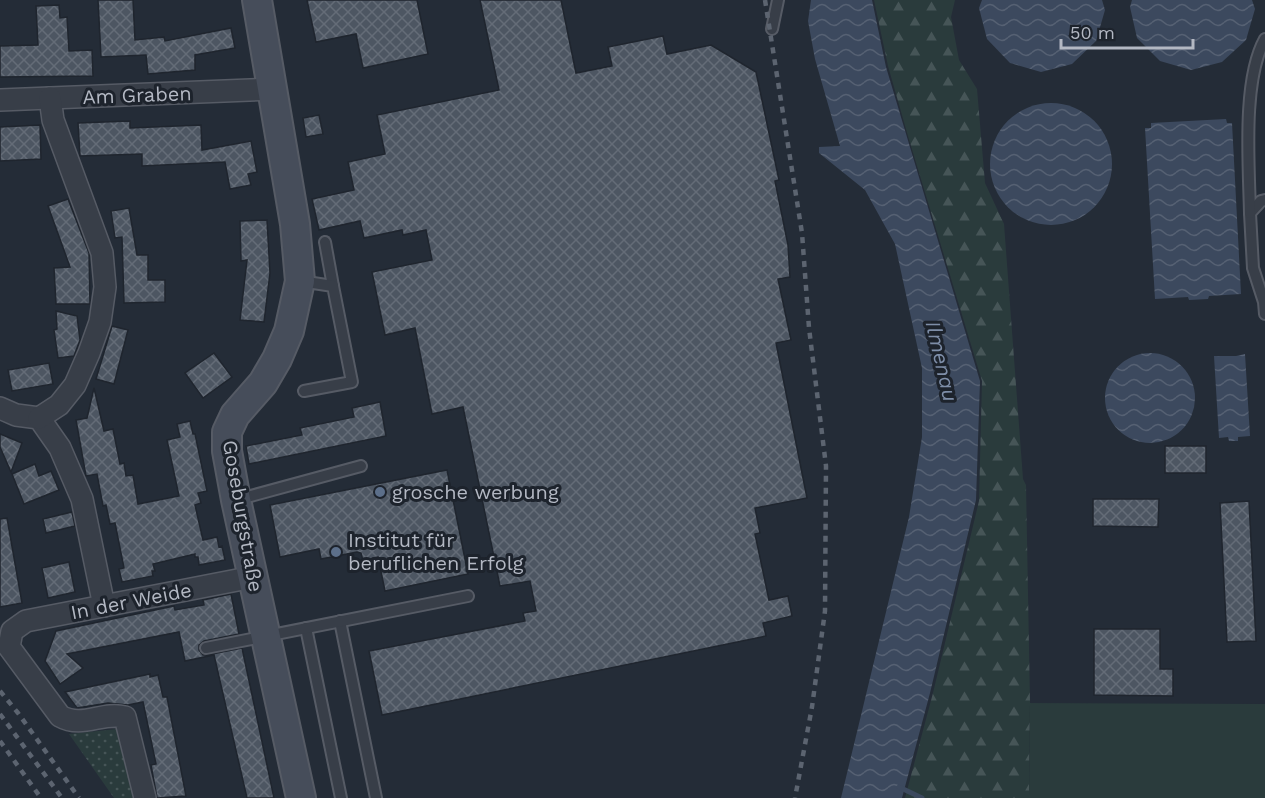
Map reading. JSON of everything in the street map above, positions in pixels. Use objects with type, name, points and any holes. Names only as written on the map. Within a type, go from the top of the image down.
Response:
[{"type":"street","name":"Goseburgstraße","points":[[257,0],[295,224],[300,281],[289,331],[277,359],[263,383],[235,415],[227,432],[227,451],[301,798]]},
{"type":"street","name":"Am Graben","points":[[0,100],[273,89]]},
{"type":"street","points":[[0,408],[16,415],[39,418],[59,405],[75,385],[90,353],[100,322],[105,287],[102,253],[53,120],[50,98]]},
{"type":"street","points":[[39,418],[60,448],[82,499],[104,606]]},
{"type":"street","name":"In der Weide","points":[[145,798],[125,717],[116,715],[70,722],[60,716],[9,647],[12,630],[26,621],[253,577]]},
{"type":"lane","points":[[772,28],[778,0]]},
{"type":"lane","points":[[1265,39],[1255,61],[1248,139],[1253,268],[1264,302],[1265,314]]},
{"type":"lane","points":[[1250,213],[1261,201],[1265,200]]},
{"type":"lane","points":[[304,391],[352,382],[325,242]]},
{"type":"lane","points":[[300,281],[333,286]]},
{"type":"lane","points":[[236,500],[361,466]]},
{"type":"lane","points":[[206,648],[468,596]]},
{"type":"lane","points":[[340,621],[376,798]]},
{"type":"lane","points":[[306,628],[341,798]]},
{"type":"green space","points":[[874,0],[955,0],[951,17],[959,60],[977,89],[985,183],[1004,224],[1023,479],[1026,485],[1030,703],[1029,798],[905,798],[979,501],[982,381],[888,66]]},
{"type":"green space","points":[[1030,703],[1265,704],[1265,798],[1029,798]]},
{"type":"green space","points":[[117,729],[135,798],[114,798],[69,734]]},
{"type":"water","name":"Ilmenau","points":[[811,0],[872,0],[886,67],[980,381],[976,500],[930,693],[902,798],[841,798],[909,517],[922,437],[922,368],[895,244],[865,190],[819,153],[819,147],[840,146],[815,59],[808,21]]},
{"type":"water","points":[[982,0],[1102,0],[1105,10],[1096,41],[1072,64],[1041,72],[1010,63],[987,39],[979,8]]},
{"type":"water","points":[[1132,0],[1252,0],[1255,9],[1246,40],[1222,62],[1191,70],[1160,61],[1137,38],[1130,7]]},
{"type":"water","points":[[1051,103],[1074,108],[1085,113],[1094,121],[1102,130],[1107,141],[1112,164],[1107,187],[1102,198],[1094,207],[1085,215],[1074,220],[1051,225],[1028,220],[1017,215],[1008,207],[1000,198],[995,187],[990,164],[995,141],[1000,130],[1008,121],[1017,113],[1028,108]]},
{"type":"water","points":[[1226,119],[1227,123],[1232,123],[1241,294],[1209,296],[1208,299],[1189,300],[1188,297],[1155,299],[1145,128],[1151,128],[1151,123]]},
{"type":"water","points":[[1150,353],[1167,356],[1182,366],[1192,381],[1195,398],[1192,415],[1182,430],[1167,440],[1150,443],[1133,440],[1118,430],[1108,415],[1105,398],[1108,381],[1118,366],[1133,356]]},
{"type":"water","points":[[1245,354],[1250,436],[1238,437],[1238,441],[1229,441],[1228,437],[1219,438],[1214,356]]},
{"type":"building","points":[[98,0],[133,0],[135,40],[164,37],[165,41],[231,28],[235,48],[195,55],[195,70],[148,74],[146,55],[101,57]]},
{"type":"building","points":[[307,0],[417,0],[428,54],[363,68],[356,34],[316,42]]},
{"type":"building","points":[[480,0],[561,0],[576,73],[612,66],[608,47],[663,36],[667,54],[711,45],[756,72],[779,180],[775,181],[788,245],[790,277],[778,279],[791,340],[776,343],[807,498],[755,508],[760,533],[755,534],[769,600],[788,596],[792,616],[763,623],[766,636],[382,715],[369,651],[525,621],[523,613],[536,611],[530,581],[500,586],[463,407],[432,414],[415,328],[385,335],[372,272],[432,260],[426,230],[403,235],[402,230],[364,238],[360,221],[319,230],[312,199],[354,190],[348,162],[385,154],[377,115],[499,90]]},
{"type":"building","points":[[59,5],[60,18],[67,17],[69,51],[92,50],[93,76],[0,77],[0,46],[38,45],[36,6]]},
{"type":"building","points":[[319,115],[323,134],[306,137],[303,118]]},
{"type":"building","points":[[130,121],[130,128],[201,125],[202,150],[251,141],[257,172],[248,174],[251,185],[230,189],[225,162],[142,166],[142,154],[80,156],[78,123]]},
{"type":"building","points":[[40,125],[41,159],[0,161],[0,127]]},
{"type":"building","points":[[68,199],[89,253],[90,304],[56,304],[54,268],[70,267],[48,206]]},
{"type":"building","points":[[129,208],[137,255],[148,255],[148,280],[165,280],[165,302],[124,303],[122,237],[115,238],[111,211]]},
{"type":"building","points":[[267,220],[270,273],[264,322],[240,320],[247,260],[241,261],[240,221]]},
{"type":"building","points":[[56,311],[77,316],[80,340],[74,356],[58,358],[54,330],[57,329]]},
{"type":"building","points":[[112,326],[128,330],[114,384],[96,379]]},
{"type":"building","points":[[214,353],[232,377],[203,398],[185,373]]},
{"type":"building","points":[[49,363],[53,384],[12,391],[8,370]]},
{"type":"building","points":[[94,388],[104,431],[113,429],[120,464],[124,463],[126,476],[133,475],[138,504],[179,496],[167,440],[180,437],[177,424],[190,421],[207,491],[198,493],[201,503],[195,505],[203,540],[217,537],[225,560],[199,565],[195,554],[153,564],[155,571],[152,571],[153,576],[122,582],[119,569],[124,568],[115,523],[110,524],[106,505],[103,506],[97,474],[86,476],[76,420],[87,418]]},
{"type":"building","points":[[380,402],[386,436],[249,464],[246,446],[302,435],[300,428],[354,417],[352,408]]},
{"type":"building","points":[[0,434],[22,443],[11,472],[0,447]]},
{"type":"building","points":[[1165,446],[1206,446],[1206,473],[1165,473]]},
{"type":"building","points":[[35,464],[39,476],[51,471],[59,490],[24,504],[12,474]]},
{"type":"building","points":[[447,470],[468,574],[385,591],[378,557],[363,561],[361,553],[357,552],[321,559],[319,549],[280,557],[270,505]]},
{"type":"building","points":[[1093,499],[1159,499],[1158,527],[1093,526]]},
{"type":"building","points":[[1249,501],[1256,641],[1227,642],[1220,503]]},
{"type":"building","points":[[72,512],[75,526],[46,533],[43,519]]},
{"type":"building","points":[[7,518],[22,603],[0,607],[0,519]]},
{"type":"building","points":[[69,562],[75,592],[48,598],[42,568]]},
{"type":"building","points":[[231,594],[239,634],[204,641],[199,645],[199,650],[203,655],[207,655],[242,648],[274,798],[247,798],[214,655],[185,661],[179,632],[67,654],[83,668],[60,684],[45,661],[56,631],[174,606],[175,610],[204,605],[203,600]]},
{"type":"building","points":[[1094,629],[1160,629],[1160,669],[1173,669],[1173,696],[1094,695]]},
{"type":"building","points":[[150,674],[150,677],[158,675],[163,697],[167,697],[186,796],[157,798],[151,765],[156,764],[143,702],[128,705],[108,703],[77,708],[65,692]]},
{"type":"waterway","points":[[899,787],[922,798]]},
{"type":"railway","points":[[765,0],[802,233],[809,328],[826,466],[825,611],[812,707],[795,798]]},
{"type":"railway","points":[[0,691],[79,798]]},
{"type":"railway","points":[[0,714],[62,798]]},
{"type":"railway","points":[[0,741],[41,798]]},
{"type":"place","name":"grosche werbung","points":[[380,492]]},
{"type":"place","name":"Institut für beruflichen Erfolg","points":[[336,552]]}]
